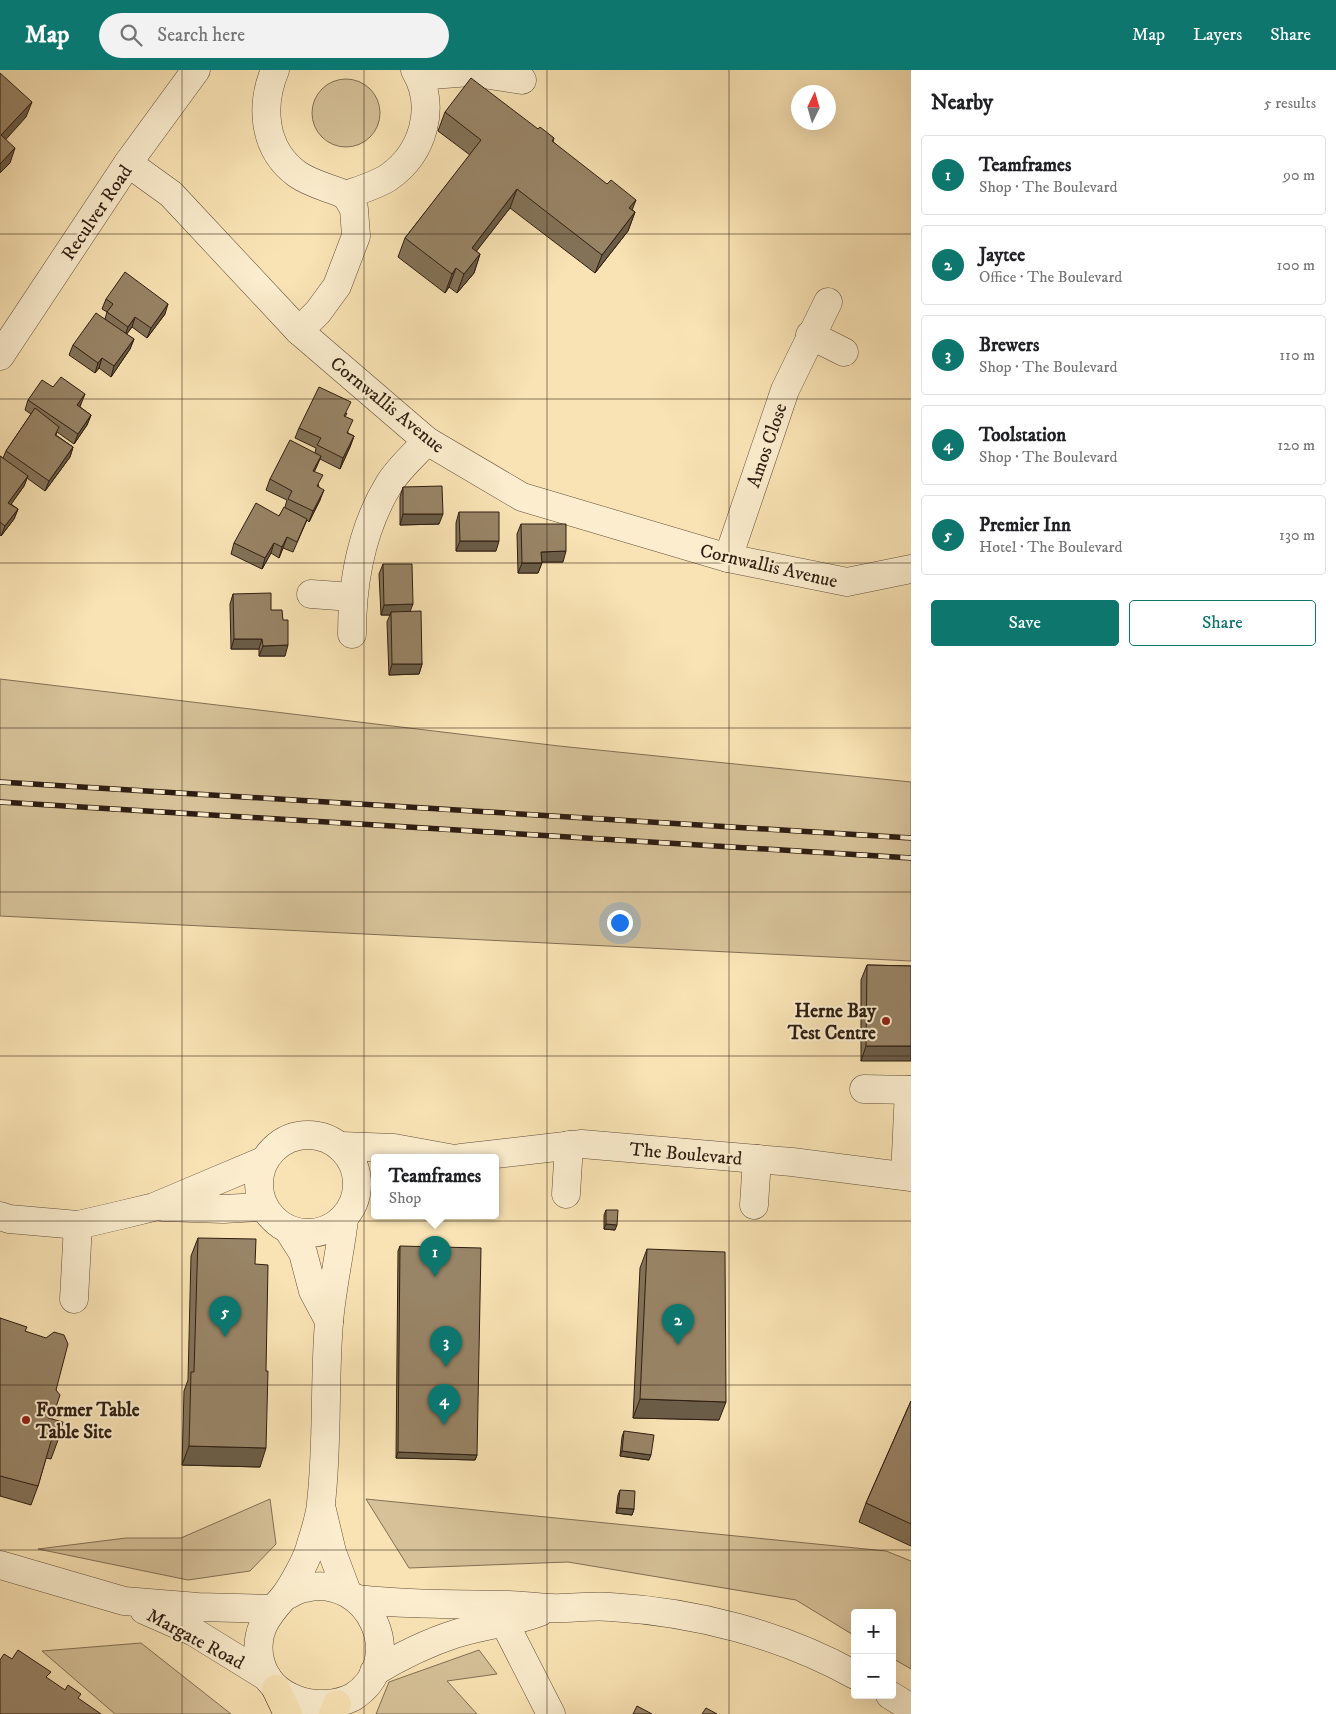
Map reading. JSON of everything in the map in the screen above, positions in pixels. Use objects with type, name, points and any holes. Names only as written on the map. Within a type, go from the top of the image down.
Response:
[{"type":"highway","points":[[272,1683],[288,1714]]},
{"type":"street","name":"Reculver Road","points":[[0,356],[128,164],[196,70]]},
{"type":"street","points":[[275,70],[268,86],[265,105],[266,124],[272,143],[283,160],[296,173],[313,183],[346,195],[354,209],[356,236],[338,286],[318,312],[299,331]]},
{"type":"street","points":[[346,195],[388,178],[403,166],[415,150],[423,133],[426,114],[425,94],[417,73],[470,72],[522,80]]},
{"type":"street","name":"Cornwallis Avenue","points":[[128,164],[171,194],[299,331],[427,440],[522,497],[728,558],[847,582],[911,569]]},
{"type":"street","name":"Amos Close","points":[[728,558],[785,390],[810,335],[828,302]]},
{"type":"street","points":[[810,335],[844,352]]},
{"type":"street","points":[[352,634],[352,597],[358,557],[373,517],[390,483],[427,440]]},
{"type":"street","points":[[311,594],[352,597]]},
{"type":"street","points":[[864,1089],[910,1090],[908,1177]]},
{"type":"street","points":[[289,1231],[309,1234],[328,1230],[344,1219],[366,1192],[357,1177],[352,1160],[340,1146],[325,1138],[307,1134],[290,1138],[274,1147],[263,1161],[258,1184],[263,1207],[270,1217],[289,1231],[303,1253],[313,1291],[329,1321]]},
{"type":"street","name":"The Boulevard","points":[[495,1154],[582,1144],[757,1159],[908,1177]]},
{"type":"street","points":[[566,1194],[569,1145]]},
{"type":"street","points":[[340,1146],[394,1148],[427,1154]]},
{"type":"street","points":[[754,1205],[757,1159]]},
{"type":"street","points":[[0,1216],[9,1219],[78,1225],[154,1207],[263,1161]]},
{"type":"street","points":[[154,1207],[223,1210],[263,1207]]},
{"type":"street","points":[[321,1505],[332,1552],[352,1596],[370,1614],[378,1632],[380,1652],[374,1672],[365,1686],[335,1709],[304,1705],[289,1699],[272,1683],[260,1661],[259,1642],[263,1624],[310,1551],[321,1505],[329,1321],[344,1219]]},
{"type":"street","points":[[74,1299],[78,1225]]},
{"type":"street","name":"Margate Road","points":[[0,1565],[124,1601],[194,1632],[272,1683]]},
{"type":"street","points":[[278,1603],[304,1588],[326,1586],[352,1596],[413,1604],[511,1605],[551,1608],[610,1606],[716,1621],[753,1632],[851,1673]]},
{"type":"street","name":"Margate Road","points":[[124,1601],[198,1607],[278,1603]]},
{"type":"street","points":[[374,1672],[399,1657],[455,1634],[505,1624],[551,1608]]},
{"type":"street","points":[[505,1624],[550,1714]]},
{"type":"street","points":[[896,1699],[911,1708]]},
{"type":"shaded area","points":[[346,79],[359,82],[370,89],[377,100],[380,113],[377,126],[370,137],[359,144],[346,147],[333,144],[322,137],[315,126],[312,113],[315,100],[322,89],[333,82]]},
{"type":"shaded area","points":[[0,679],[559,746],[911,782],[911,961],[0,916]]},
{"type":"shaded area","points":[[270,1499],[276,1544],[250,1571],[188,1580],[38,1549],[126,1538],[181,1538]]},
{"type":"shaded area","points":[[366,1499],[886,1551],[911,1561],[911,1669],[896,1660],[896,1609],[851,1609],[851,1634],[796,1600],[568,1562],[409,1568]]},
{"type":"shaded area","points":[[141,1643],[231,1714],[115,1714],[42,1651]]},
{"type":"shaded area","points":[[479,1650],[497,1674],[447,1681],[477,1714],[376,1714],[389,1682]]},
{"type":"building","points":[[0,73],[32,102],[1,135],[15,148],[0,164]]},
{"type":"building","points":[[471,78],[538,129],[540,127],[554,138],[552,141],[607,184],[611,180],[636,200],[629,208],[635,212],[602,255],[517,189],[472,248],[480,254],[464,274],[456,268],[452,274],[405,238],[481,140],[445,112]]},
{"type":"building","points":[[125,272],[168,304],[151,328],[135,317],[128,327],[107,312],[113,304],[106,299]]},
{"type":"building","points":[[96,313],[134,339],[114,366],[102,358],[98,363],[73,345]]},
{"type":"building","points":[[61,377],[85,394],[77,405],[91,415],[78,434],[28,400],[42,380],[53,387]]},
{"type":"building","points":[[319,387],[351,402],[344,416],[353,420],[347,433],[354,436],[343,458],[317,445],[321,438],[299,428]]},
{"type":"building","points":[[35,408],[59,427],[55,435],[73,447],[49,481],[6,451]]},
{"type":"building","points":[[290,440],[321,456],[313,471],[323,475],[317,486],[324,490],[313,511],[288,499],[292,491],[270,479]]},
{"type":"building","points":[[0,456],[28,476],[8,503],[18,509],[5,526],[0,522]]},
{"type":"building","points":[[442,486],[443,514],[403,514],[403,487]]},
{"type":"building","points":[[256,503],[279,516],[284,507],[307,519],[297,542],[287,537],[282,547],[274,543],[265,558],[234,543]]},
{"type":"building","points":[[459,512],[499,512],[499,541],[460,541]]},
{"type":"building","points":[[521,524],[566,524],[566,551],[541,552],[542,563],[522,563]]},
{"type":"building","points":[[383,564],[412,564],[413,604],[384,605]]},
{"type":"building","points":[[271,593],[271,610],[282,610],[283,620],[288,620],[288,645],[263,646],[262,639],[234,639],[233,594]]},
{"type":"building","points":[[421,611],[422,664],[392,664],[391,612]]},
{"type":"building","name":"Herne Bay Test Centre","points":[[867,965],[911,966],[911,1046],[866,1046]]},
{"type":"building","points":[[606,1210],[618,1210],[617,1225],[606,1224]]},
{"type":"building","points":[[198,1238],[256,1239],[255,1264],[268,1265],[266,1448],[189,1446],[191,1372],[194,1372]]},
{"type":"building","points":[[400,1246],[481,1248],[477,1455],[398,1452]]},
{"type":"building","points":[[647,1249],[725,1252],[726,1402],[640,1399]]},
{"type":"building","name":"Former Table Table Site","points":[[0,1318],[27,1327],[25,1331],[46,1338],[54,1332],[64,1335],[68,1344],[56,1390],[60,1395],[56,1407],[51,1410],[48,1418],[63,1422],[58,1440],[52,1438],[38,1486],[0,1476]]},
{"type":"building","points":[[911,1401],[911,1524],[866,1503]]},
{"type":"building","points":[[624,1431],[654,1435],[651,1455],[622,1451]]},
{"type":"building","points":[[620,1490],[635,1491],[634,1509],[618,1508]]},
{"type":"building","points":[[18,1650],[51,1672],[46,1677],[65,1690],[68,1685],[81,1694],[78,1698],[101,1714],[0,1714],[0,1660],[4,1654],[12,1659]]},
{"type":"building","points":[[637,1706],[652,1714],[633,1714]]},
{"type":"building","points":[[706,1708],[717,1714],[702,1714]]},
{"type":"railway","points":[[0,782],[911,838]]},
{"type":"railway","points":[[0,802],[911,858]]},
{"type":"place","name":"Herne Bay Test Centre","points":[[886,1021]]},
{"type":"place","name":"Teamframes","points":[[435,1277]]},
{"type":"place","name":"Premier Inn","points":[[225,1337]]},
{"type":"place","name":"Jaytee","points":[[678,1345]]},
{"type":"place","name":"Brewers","points":[[446,1367]]},
{"type":"place","name":"Former Table Table Site","points":[[26,1420]]},
{"type":"place","name":"Toolstation","points":[[444,1425]]}]
